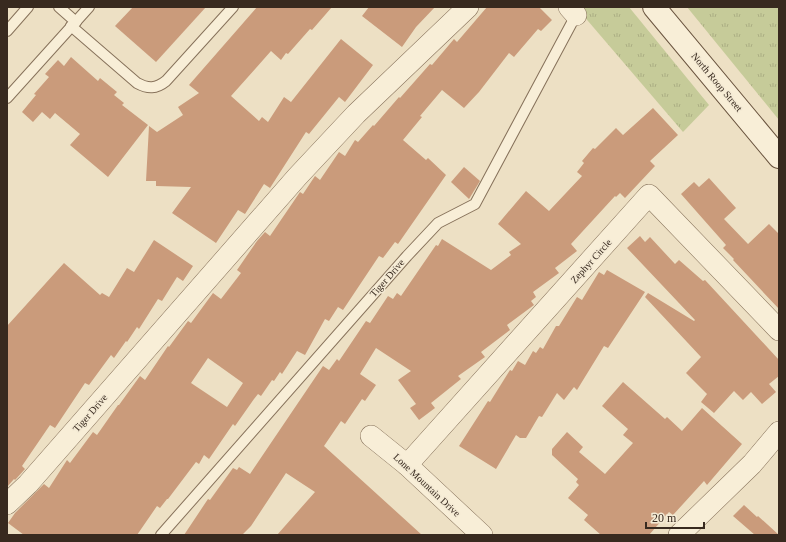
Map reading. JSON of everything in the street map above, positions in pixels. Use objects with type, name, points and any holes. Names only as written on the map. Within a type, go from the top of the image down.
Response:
[{"type":"main road","name":"North Roop Street","points":[[654,7],[779,157]]},
{"type":"street","name":"Tiger Drive","points":[[7,504],[28,484],[297,177],[345,126],[468,7]]},
{"type":"street","name":"Zephyr Circle","points":[[407,465],[650,195],[779,330]]},
{"type":"street","points":[[679,535],[752,464],[779,432]]},
{"type":"street","name":"Lone Mountain Drive","points":[[371,436],[407,465],[482,535]]},
{"type":"lane","points":[[7,31],[28,7]]},
{"type":"lane","points":[[59,7],[74,24],[137,84],[152,88],[160,86],[166,81],[234,7]]},
{"type":"lane","points":[[7,98],[89,7]]},
{"type":"lane","name":"Tiger Drive","points":[[161,535],[438,223],[476,204],[573,11]]},
{"type":"green space","points":[[576,7],[629,7],[709,105],[683,132]]},
{"type":"green space","points":[[687,7],[779,7],[779,120]]},
{"type":"building","points":[[133,7],[206,7],[156,62],[115,26]]},
{"type":"building","points":[[257,7],[332,7],[312,30],[310,29],[281,60],[271,51],[231,96],[259,121],[262,117],[268,122],[284,97],[291,102],[341,39],[373,65],[345,102],[339,97],[309,134],[306,132],[270,188],[264,184],[245,214],[238,210],[216,243],[172,213],[191,187],[156,186],[156,181],[146,181],[149,126],[157,132],[183,115],[178,107],[199,93],[189,85]]},
{"type":"building","points":[[369,7],[435,7],[416,27],[402,47],[362,16]]},
{"type":"building","points":[[487,7],[539,7],[552,20],[541,31],[538,29],[514,57],[509,53],[479,92],[464,108],[442,90],[420,116],[422,117],[403,140],[426,160],[428,158],[446,175],[398,244],[395,242],[383,258],[379,256],[343,310],[338,307],[329,321],[325,319],[305,355],[297,351],[282,374],[280,372],[274,381],[272,380],[261,396],[258,394],[235,426],[233,424],[209,459],[204,455],[199,464],[196,462],[168,499],[160,508],[157,506],[137,535],[24,535],[8,523],[15,513],[44,484],[49,488],[67,460],[70,463],[93,432],[97,435],[140,376],[145,380],[168,346],[169,347],[188,321],[191,323],[213,293],[221,299],[241,273],[237,270],[257,241],[265,232],[270,236],[300,192],[303,194],[315,176],[320,180],[339,152],[345,156],[355,140],[358,142],[373,125],[374,126],[430,64],[432,65],[454,39],[457,42]],"holes":[[[208,358],[243,383],[227,407],[191,383]]]},
{"type":"building","points":[[71,57],[98,81],[100,78],[117,92],[114,95],[124,103],[122,105],[148,125],[108,177],[70,145],[80,134],[55,113],[50,119],[42,112],[33,122],[22,112],[36,95],[34,94],[49,77],[45,74],[58,60],[64,66]]},
{"type":"building","points":[[653,108],[678,135],[650,161],[655,166],[625,198],[620,193],[616,197],[615,196],[571,244],[577,251],[555,268],[559,273],[533,292],[536,297],[531,301],[534,305],[507,325],[510,330],[481,352],[485,357],[458,376],[461,379],[431,403],[435,408],[419,420],[410,408],[416,404],[398,380],[411,371],[376,348],[360,374],[376,385],[365,401],[362,399],[345,424],[341,421],[324,446],[422,535],[277,535],[315,492],[286,473],[251,526],[242,535],[184,535],[208,499],[210,500],[233,468],[237,470],[239,467],[250,474],[323,366],[329,370],[337,359],[339,361],[366,321],[370,323],[388,296],[393,299],[397,293],[401,296],[436,245],[438,246],[442,239],[491,270],[511,255],[509,252],[521,244],[498,224],[526,191],[549,211],[582,176],[577,172],[584,163],[582,161],[593,148],[595,149],[616,128],[623,135]]},
{"type":"building","points":[[464,167],[480,181],[469,199],[451,182]]},
{"type":"building","points":[[709,178],[736,208],[724,219],[748,244],[769,224],[779,234],[779,309],[733,260],[734,259],[723,248],[726,245],[681,194],[694,182],[699,187]]},
{"type":"building","points":[[640,236],[645,242],[650,237],[675,264],[679,260],[703,281],[705,280],[779,360],[779,376],[769,384],[776,392],[762,404],[751,392],[743,400],[734,391],[714,413],[701,402],[707,394],[686,373],[701,357],[645,297],[648,293],[694,321],[695,320],[627,248]]},
{"type":"building","points":[[154,240],[193,266],[183,281],[177,277],[162,301],[158,299],[139,329],[137,327],[114,358],[111,355],[89,385],[85,383],[55,428],[50,425],[22,466],[25,469],[7,487],[7,326],[64,263],[100,295],[102,293],[109,297],[127,268],[134,272]]},
{"type":"building","points":[[607,270],[645,292],[608,348],[604,346],[577,390],[574,387],[564,400],[557,393],[542,417],[539,416],[526,438],[520,438],[516,435],[496,469],[459,446],[488,401],[490,402],[510,370],[512,371],[518,361],[525,365],[533,351],[536,353],[540,347],[543,349],[556,326],[559,326],[577,297],[582,300],[599,272],[604,275]]},
{"type":"building","points":[[623,382],[665,419],[667,417],[682,431],[702,408],[742,444],[707,485],[704,481],[673,515],[669,512],[649,535],[601,535],[584,520],[588,515],[568,498],[579,485],[576,482],[578,479],[552,455],[552,449],[567,432],[583,447],[579,452],[605,474],[633,443],[623,435],[628,429],[602,406]]},
{"type":"building","points":[[744,505],[779,535],[755,535],[733,516]]}]
